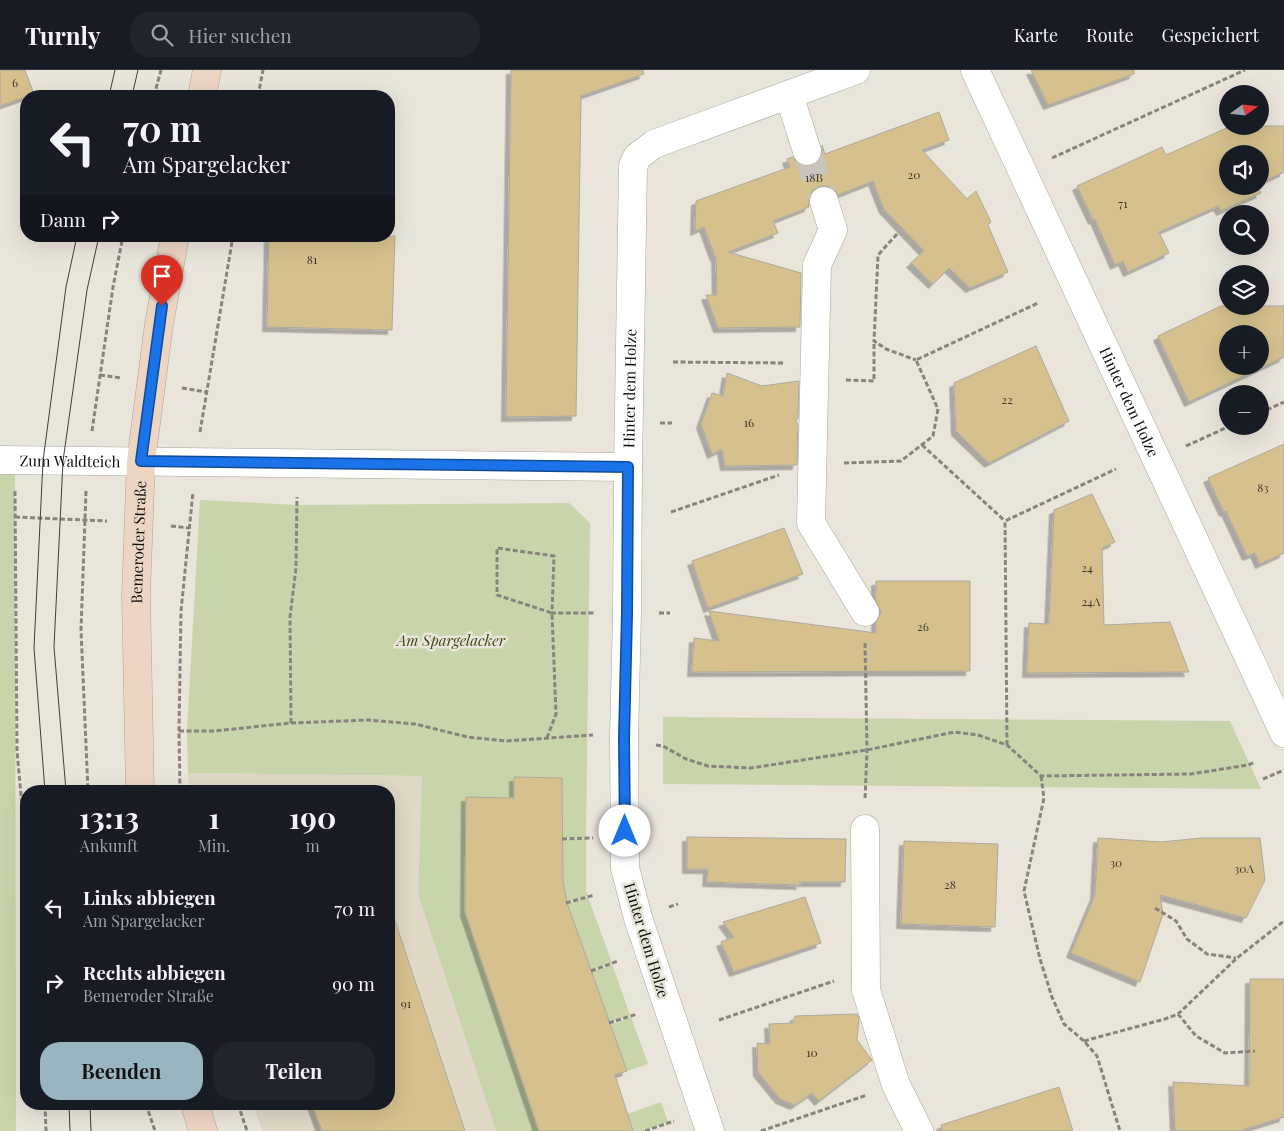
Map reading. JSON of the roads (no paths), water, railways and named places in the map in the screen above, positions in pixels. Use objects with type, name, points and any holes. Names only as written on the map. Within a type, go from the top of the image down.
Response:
[{"type":"main road","points":[[203,90],[207,70]]},
{"type":"main road","name":"Bemeroder Straße","points":[[140,785],[136,595],[141,461],[159,324],[174,242]]},
{"type":"main road","points":[[197,1110],[203,1131]]},
{"type":"street","name":"Hinter dem Holze","points":[[710,1131],[638,918],[625,868],[624,738],[633,166],[637,157],[654,144],[856,70]]},
{"type":"street","name":"Hinter dem Holze","points":[[975,70],[1284,733]]},
{"type":"street","points":[[788,95],[807,151]]},
{"type":"street","points":[[824,201],[833,230],[817,265],[811,523],[865,612]]},
{"type":"street","name":"Zum Waldteich","points":[[0,460],[141,461]]},
{"type":"street","points":[[141,461],[628,467]]},
{"type":"street","points":[[864,829],[866,990],[896,1085],[919,1131]]},
{"type":"tunnel","points":[[807,151],[824,201]]},
{"type":"tram line","points":[[110,90],[115,70]]},
{"type":"tram line","points":[[133,90],[138,70]]},
{"type":"tram line","points":[[45,785],[34,648],[43,461],[66,287],[76,242]]},
{"type":"tram line","points":[[66,785],[54,647],[63,461],[87,290],[98,242]]},
{"type":"tram line","points":[[69,1110],[70,1131]]},
{"type":"tram line","points":[[90,1110],[91,1131]]},
{"type":"park label","name":"Am Spargelacker","points":[[451,640]]}]
